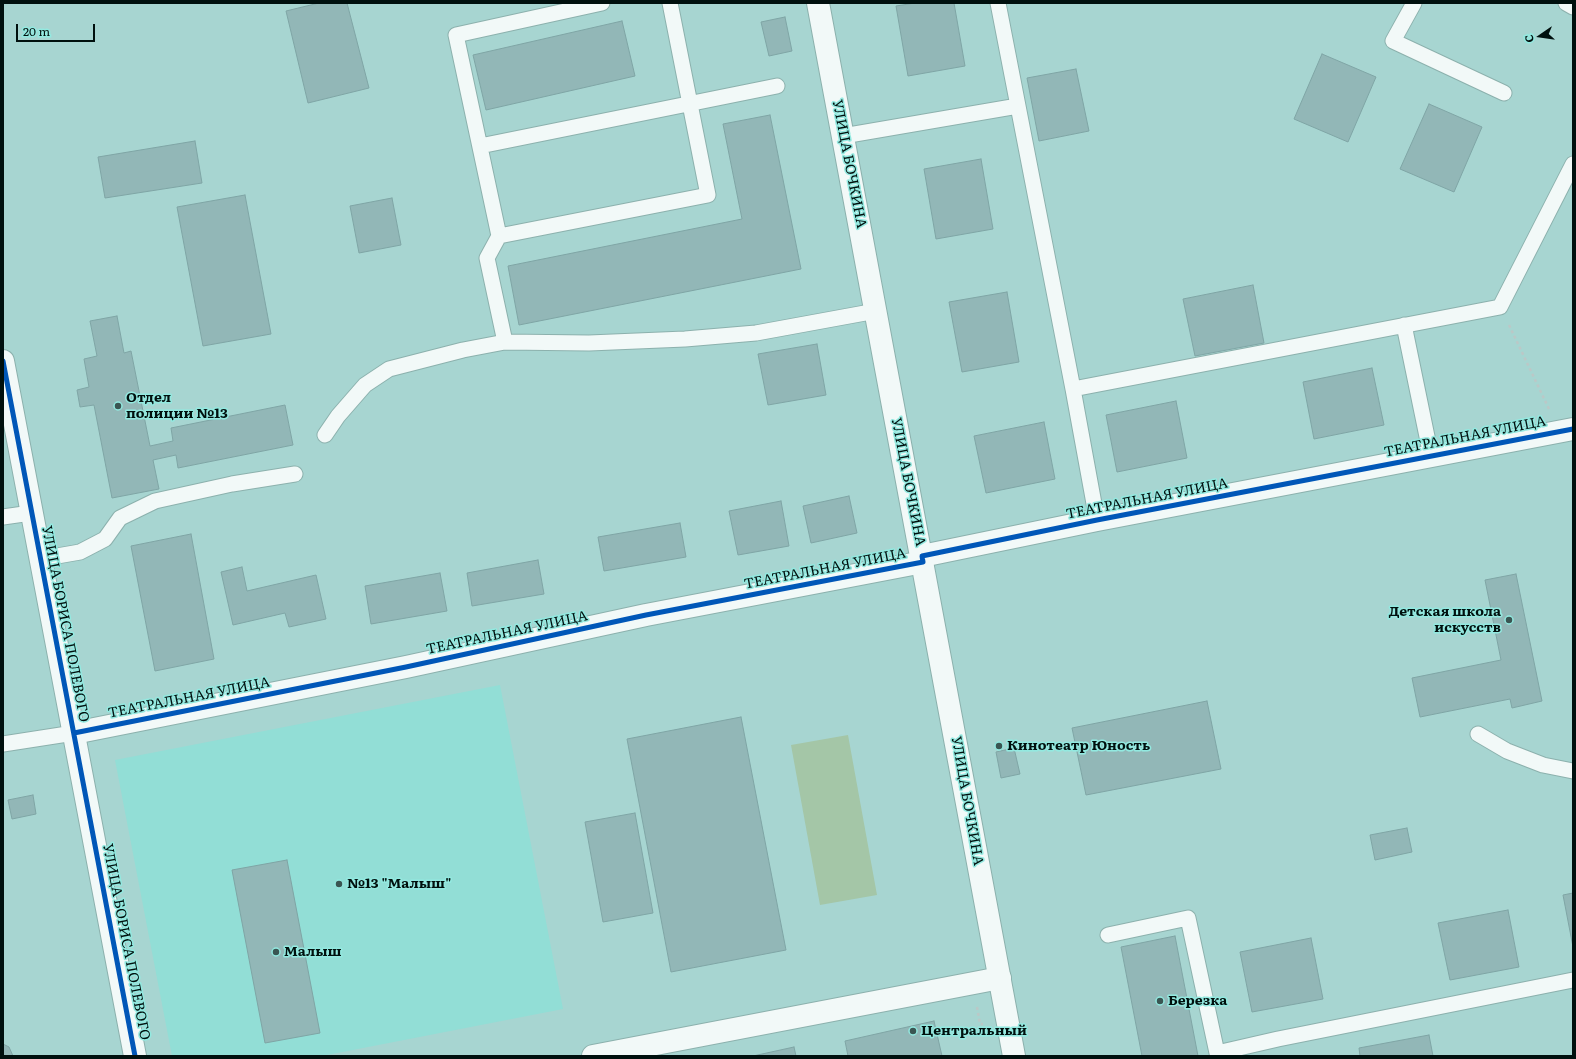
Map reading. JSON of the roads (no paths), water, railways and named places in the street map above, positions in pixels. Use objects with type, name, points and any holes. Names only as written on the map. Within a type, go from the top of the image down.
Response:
[{"type":"street","name":"УЛИЦА БОЧКИНА","points":[[818,3],[923,559],[1014,1056]]},
{"type":"street","name":"УЛИЦА БОРИСА ПОЛЕВОГО","points":[[3,361],[135,1056]]},
{"type":"street","name":"ТЕАТРАЛЬНАЯ УЛИЦА","points":[[74,732],[406,667],[646,615],[923,559],[1097,520],[1566,430]]},
{"type":"street","points":[[593,1056],[1000,978]]},
{"type":"lane","points":[[505,342],[487,258],[499,236],[456,35],[602,3]]},
{"type":"lane","points":[[499,236],[708,195],[670,3]]},
{"type":"lane","points":[[998,3],[1097,520]]},
{"type":"lane","points":[[1414,3],[1393,41],[1504,93]]},
{"type":"lane","points":[[1566,3],[1573,7]]},
{"type":"lane","points":[[480,146],[777,86]]},
{"type":"lane","points":[[843,136],[1018,106]]},
{"type":"lane","points":[[1073,389],[1500,307],[1573,164]]},
{"type":"lane","points":[[325,435],[338,416],[365,385],[389,370],[463,350],[505,342],[588,343],[685,339],[756,333],[876,311]]},
{"type":"lane","points":[[1404,325],[1431,456]]},
{"type":"lane","points":[[40,559],[80,552],[105,539],[120,518],[155,501],[232,484],[295,474]]},
{"type":"lane","points":[[3,517],[31,513]]},
{"type":"lane","points":[[3,744],[74,732]]},
{"type":"lane","points":[[1478,734],[1507,751],[1543,765],[1573,771]]},
{"type":"lane","points":[[1108,935],[1188,918],[1216,1053],[1278,1038],[1573,980]]},
{"type":"place","name":"Отдел полиции №13","points":[[118,406]]},
{"type":"place","name":"Детская школа искусств","points":[[1509,620]]},
{"type":"place","name":"Кинотеатр Юность","points":[[999,746]]},
{"type":"place","name":"№13 \"Малыш\"","points":[[339,884]]},
{"type":"place","name":"Малыш","points":[[276,952]]},
{"type":"place","name":"Березка","points":[[1160,1001]]},
{"type":"place","name":"Центральный","points":[[913,1031]]}]
